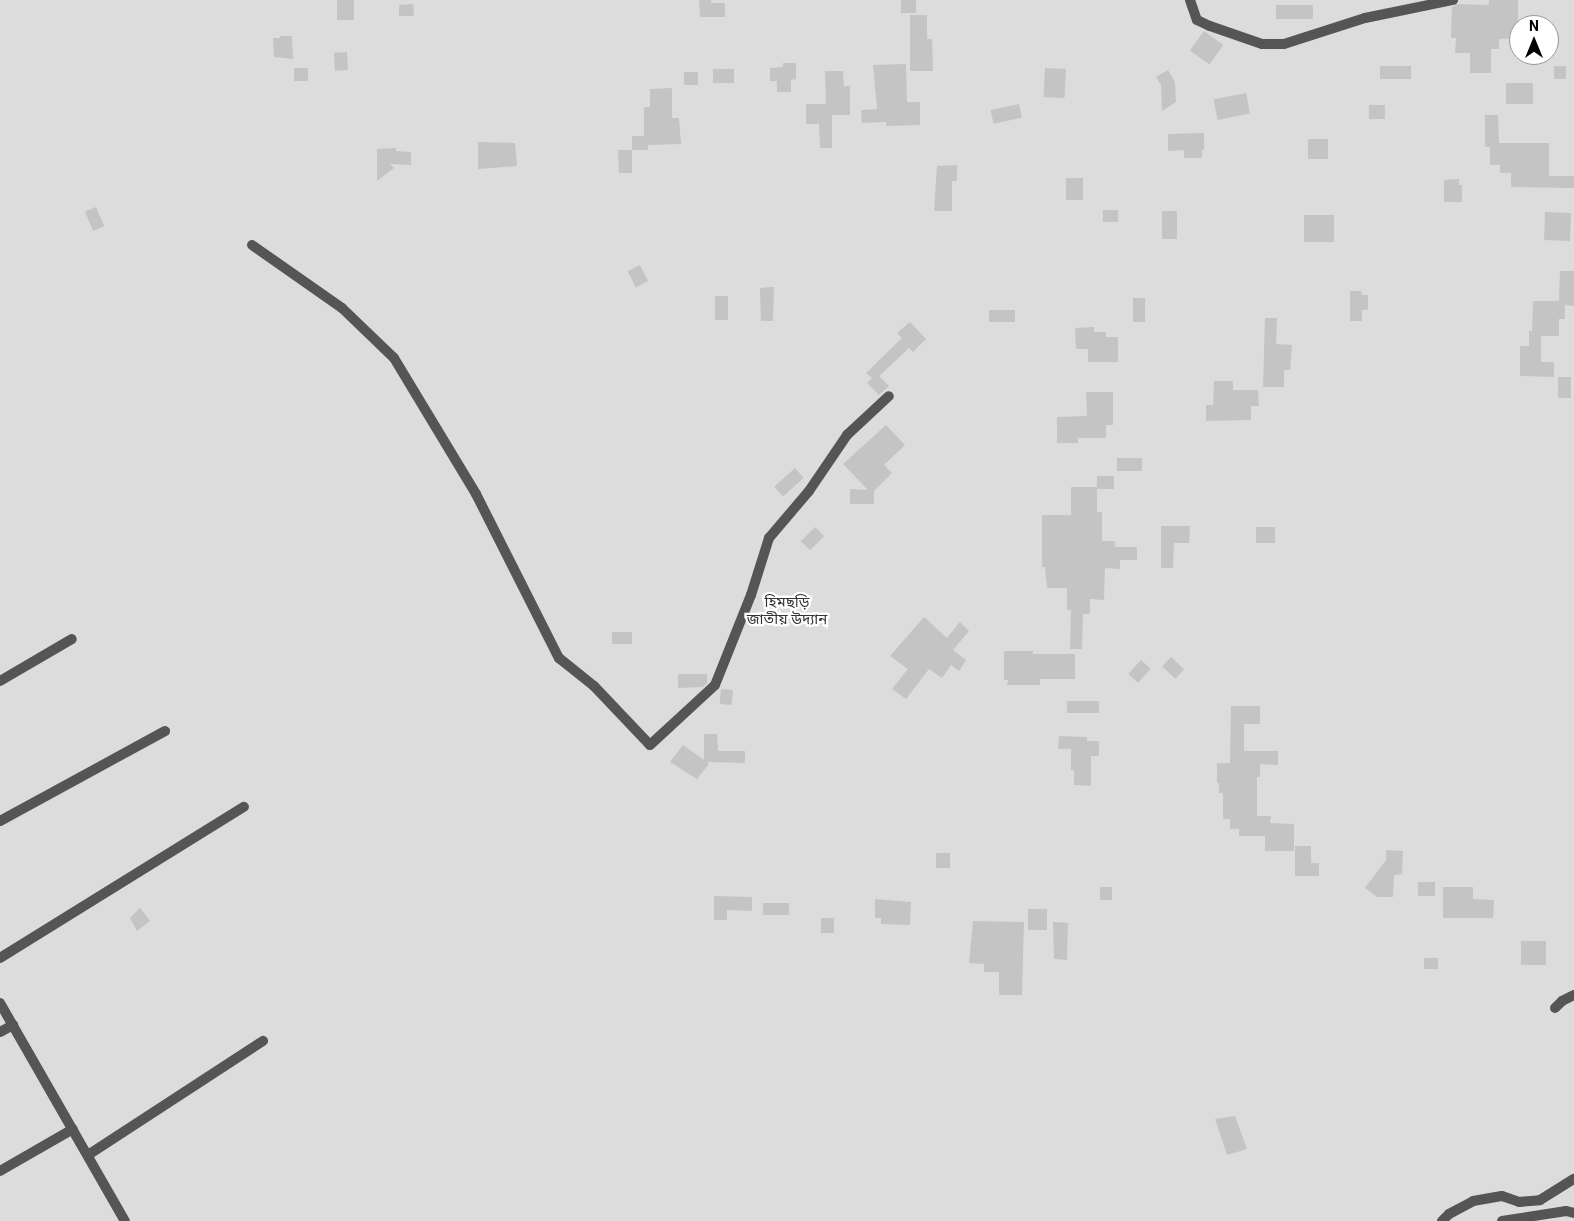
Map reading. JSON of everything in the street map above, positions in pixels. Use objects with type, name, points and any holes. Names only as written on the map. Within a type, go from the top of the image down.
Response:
[{"type":"street","points":[[1190,0],[1197,20],[1262,44],[1284,44],[1365,18],[1453,0]]},
{"type":"street","points":[[252,245],[342,308],[394,358],[476,494],[559,658],[594,686],[650,744],[715,685],[751,596],[769,538],[809,491],[847,435],[889,396]]},
{"type":"street","points":[[0,681],[72,639]]},
{"type":"street","points":[[0,821],[165,730]]},
{"type":"street","points":[[0,958],[244,808]]},
{"type":"street","points":[[1555,1008],[1562,1001],[1574,995]]},
{"type":"street","points":[[0,1003],[125,1221]]},
{"type":"street","points":[[0,1032],[13,1025]]},
{"type":"street","points":[[88,1155],[263,1041]]},
{"type":"street","points":[[0,1171],[72,1129]]},
{"type":"street","points":[[1442,1221],[1449,1214],[1473,1201],[1502,1196],[1519,1202],[1540,1200],[1574,1179]]},
{"type":"street","points":[[1502,1221],[1557,1212],[1574,1213]]},
{"type":"green space","name":"হিমছড়ি জাতীয় উদ্যান","points":[[0,0],[1574,0],[1574,1221],[0,1221]]},
{"type":"building","points":[[337,0],[354,0],[354,20],[337,20]]},
{"type":"building","points":[[699,0],[711,0],[711,3],[725,3],[725,17],[700,17]]},
{"type":"building","points":[[901,0],[916,0],[916,13],[901,13]]},
{"type":"building","points":[[1489,0],[1518,0],[1518,15],[1509,15],[1509,38],[1499,39],[1499,49],[1491,49],[1491,73],[1470,73],[1470,53],[1455,53],[1456,38],[1451,38],[1452,7],[1458,4],[1489,5]]},
{"type":"building","points":[[413,4],[414,16],[399,16],[399,5]]},
{"type":"building","points":[[1276,5],[1313,5],[1313,19],[1276,19]]},
{"type":"building","points":[[910,15],[927,15],[927,39],[932,39],[933,71],[910,71]]},
{"type":"building","points":[[1204,31],[1223,45],[1209,65],[1190,50]]},
{"type":"building","points":[[280,36],[292,36],[293,59],[274,57],[273,38],[280,38]]},
{"type":"building","points":[[347,52],[348,70],[335,71],[334,53]]},
{"type":"building","points":[[783,63],[796,63],[796,79],[791,80],[791,92],[777,92],[777,81],[770,81],[770,68],[783,67]]},
{"type":"building","points":[[906,64],[907,102],[920,102],[920,125],[886,126],[886,122],[862,123],[861,110],[877,109],[873,65]]},
{"type":"building","points":[[1380,66],[1411,66],[1411,79],[1380,79]]},
{"type":"building","points":[[1554,66],[1566,66],[1566,79],[1554,79]]},
{"type":"building","points":[[294,68],[308,68],[308,81],[294,81]]},
{"type":"building","points":[[1045,68],[1066,69],[1064,98],[1043,97]]},
{"type":"building","points":[[713,69],[734,69],[734,83],[713,83]]},
{"type":"building","points":[[1168,70],[1175,82],[1176,102],[1162,111],[1161,85],[1156,77]]},
{"type":"building","points":[[825,71],[843,71],[844,86],[850,86],[850,115],[832,115],[832,148],[820,148],[819,124],[806,124],[806,104],[826,104]]},
{"type":"building","points":[[684,72],[698,72],[698,85],[684,85]]},
{"type":"building","points":[[1506,83],[1533,83],[1533,104],[1506,104]]},
{"type":"building","points":[[672,88],[672,118],[679,118],[681,144],[648,145],[648,150],[632,150],[632,136],[644,136],[644,107],[650,107],[650,89]]},
{"type":"building","points":[[1246,93],[1250,114],[1218,120],[1214,99]]},
{"type":"building","points":[[1019,104],[1022,118],[994,124],[991,110]]},
{"type":"building","points":[[1369,105],[1385,105],[1385,119],[1369,119]]},
{"type":"building","points":[[1485,115],[1498,115],[1499,143],[1549,143],[1549,176],[1574,176],[1574,188],[1511,187],[1511,173],[1500,173],[1500,165],[1490,165],[1490,147],[1485,147]]},
{"type":"building","points":[[1204,133],[1202,158],[1184,158],[1184,150],[1168,151],[1168,134]]},
{"type":"building","points":[[1308,139],[1328,139],[1328,159],[1308,159]]},
{"type":"building","points":[[478,142],[515,143],[517,166],[478,169]]},
{"type":"building","points":[[396,148],[396,151],[411,152],[411,165],[390,164],[394,168],[377,181],[377,149]]},
{"type":"building","points":[[618,150],[632,150],[632,173],[619,173]]},
{"type":"building","points":[[957,165],[957,181],[952,181],[952,211],[934,211],[937,166]]},
{"type":"building","points":[[1066,178],[1083,178],[1083,200],[1066,200]]},
{"type":"building","points":[[1459,179],[1459,185],[1462,185],[1462,202],[1444,202],[1444,180]]},
{"type":"building","points":[[96,207],[104,226],[93,231],[85,212]]},
{"type":"building","points":[[1103,210],[1118,210],[1118,222],[1103,222]]},
{"type":"building","points":[[1162,211],[1177,211],[1177,239],[1162,239]]},
{"type":"building","points":[[1545,212],[1571,213],[1570,241],[1544,240]]},
{"type":"building","points":[[1304,215],[1334,215],[1334,242],[1304,242]]},
{"type":"building","points":[[640,265],[648,281],[636,287],[628,271]]},
{"type":"building","points":[[1560,271],[1574,271],[1574,306],[1565,305],[1565,319],[1559,319],[1559,336],[1541,336],[1541,362],[1554,362],[1554,377],[1520,376],[1520,346],[1529,346],[1529,331],[1532,331],[1533,301],[1559,301]]},
{"type":"building","points":[[774,287],[773,321],[761,321],[760,288]]},
{"type":"building","points":[[1350,291],[1361,291],[1362,295],[1368,295],[1368,310],[1362,310],[1362,321],[1350,321]]},
{"type":"building","points":[[715,296],[728,296],[728,320],[715,320]]},
{"type":"building","points":[[1133,298],[1145,298],[1145,322],[1133,322]]},
{"type":"building","points":[[989,310],[1015,310],[1015,322],[989,322]]},
{"type":"building","points":[[1265,318],[1277,318],[1276,344],[1292,345],[1290,370],[1284,370],[1284,387],[1263,387]]},
{"type":"building","points":[[910,322],[926,339],[913,352],[909,348],[879,376],[889,386],[879,395],[867,383],[872,378],[866,373],[902,338],[897,333]]},
{"type":"building","points":[[1094,327],[1094,332],[1106,332],[1106,337],[1118,337],[1118,362],[1088,362],[1088,349],[1076,349],[1075,328]]},
{"type":"building","points":[[1558,377],[1571,377],[1571,398],[1558,398]]},
{"type":"building","points":[[1214,381],[1233,381],[1233,390],[1258,390],[1259,406],[1251,406],[1251,420],[1206,421],[1206,405],[1213,405]]},
{"type":"building","points":[[1086,392],[1113,392],[1113,425],[1106,425],[1106,438],[1078,438],[1078,443],[1057,443],[1057,417],[1087,416]]},
{"type":"building","points":[[886,425],[905,445],[884,465],[892,473],[874,491],[874,504],[850,504],[850,489],[868,490],[843,464]]},
{"type":"building","points":[[1117,458],[1142,458],[1142,471],[1117,471]]},
{"type":"building","points":[[795,468],[804,478],[783,496],[774,487]]},
{"type":"building","points":[[1097,476],[1114,476],[1114,489],[1097,489]]},
{"type":"building","points":[[1071,487],[1097,487],[1097,512],[1102,512],[1102,541],[1115,541],[1115,547],[1137,547],[1137,560],[1120,560],[1120,569],[1105,568],[1104,600],[1090,599],[1090,614],[1083,614],[1082,649],[1070,649],[1071,610],[1067,610],[1067,588],[1047,588],[1045,567],[1042,567],[1042,515],[1071,515]]},
{"type":"building","points":[[1161,526],[1190,526],[1189,543],[1174,543],[1173,568],[1161,568]]},
{"type":"building","points":[[815,527],[824,536],[810,550],[801,541]]},
{"type":"building","points":[[1256,527],[1275,527],[1275,543],[1256,543]]},
{"type":"building","points":[[924,617],[947,638],[960,622],[969,631],[953,650],[966,660],[959,671],[951,665],[942,678],[929,669],[906,699],[892,689],[908,669],[890,656]]},
{"type":"building","points":[[612,632],[632,632],[632,644],[612,644]]},
{"type":"building","points":[[1004,651],[1033,651],[1033,654],[1075,654],[1075,679],[1040,679],[1040,685],[1007,685],[1008,680],[1004,680]]},
{"type":"building","points":[[1171,657],[1184,669],[1175,679],[1162,667]]},
{"type":"building","points":[[1141,660],[1151,669],[1138,683],[1128,674]]},
{"type":"building","points":[[678,674],[707,674],[707,683],[703,687],[678,688]]},
{"type":"building","points":[[721,689],[733,690],[732,705],[720,704]]},
{"type":"building","points":[[1067,701],[1099,701],[1099,713],[1067,713]]},
{"type":"building","points":[[1231,706],[1260,706],[1260,724],[1244,724],[1244,751],[1278,751],[1278,765],[1260,764],[1260,777],[1257,777],[1257,816],[1271,816],[1270,823],[1294,824],[1294,851],[1265,851],[1265,836],[1239,836],[1239,829],[1230,829],[1230,819],[1223,819],[1223,793],[1219,793],[1219,783],[1217,783],[1217,763],[1230,763]]},
{"type":"building","points":[[704,734],[717,734],[718,751],[745,751],[745,763],[707,762],[709,764],[697,779],[670,762],[683,745],[704,760]]},
{"type":"building","points":[[1059,736],[1087,737],[1087,741],[1099,741],[1099,756],[1091,756],[1091,786],[1074,785],[1074,770],[1071,770],[1071,749],[1058,749]]},
{"type":"building","points":[[1295,846],[1311,846],[1311,863],[1319,863],[1319,876],[1295,876]]},
{"type":"building","points":[[1386,850],[1403,851],[1402,874],[1394,875],[1393,897],[1377,897],[1365,888],[1386,860]]},
{"type":"building","points":[[936,853],[950,853],[950,868],[936,868]]},
{"type":"building","points":[[1418,882],[1435,882],[1435,896],[1418,896]]},
{"type":"building","points":[[1100,887],[1112,887],[1112,900],[1100,900]]},
{"type":"building","points":[[1443,887],[1473,887],[1473,899],[1494,900],[1493,918],[1443,918]]},
{"type":"building","points":[[714,896],[752,897],[752,911],[727,910],[727,920],[714,920]]},
{"type":"building","points":[[875,899],[911,902],[910,925],[881,924],[881,918],[875,918]]},
{"type":"building","points":[[763,903],[789,903],[789,915],[763,915]]},
{"type":"building","points":[[140,908],[150,921],[137,931],[130,918]]},
{"type":"building","points":[[1028,909],[1047,909],[1047,930],[1028,930]]},
{"type":"building","points":[[821,918],[834,918],[834,933],[821,933]]},
{"type":"building","points":[[973,921],[1024,922],[1022,995],[999,995],[999,972],[984,972],[984,964],[969,963]]},
{"type":"building","points":[[1053,922],[1068,923],[1067,960],[1054,959]]},
{"type":"building","points":[[1521,941],[1546,941],[1546,965],[1521,965]]},
{"type":"building","points":[[1424,958],[1438,958],[1438,969],[1424,969]]},
{"type":"building","points":[[1235,1116],[1247,1149],[1227,1155],[1215,1119]]}]
